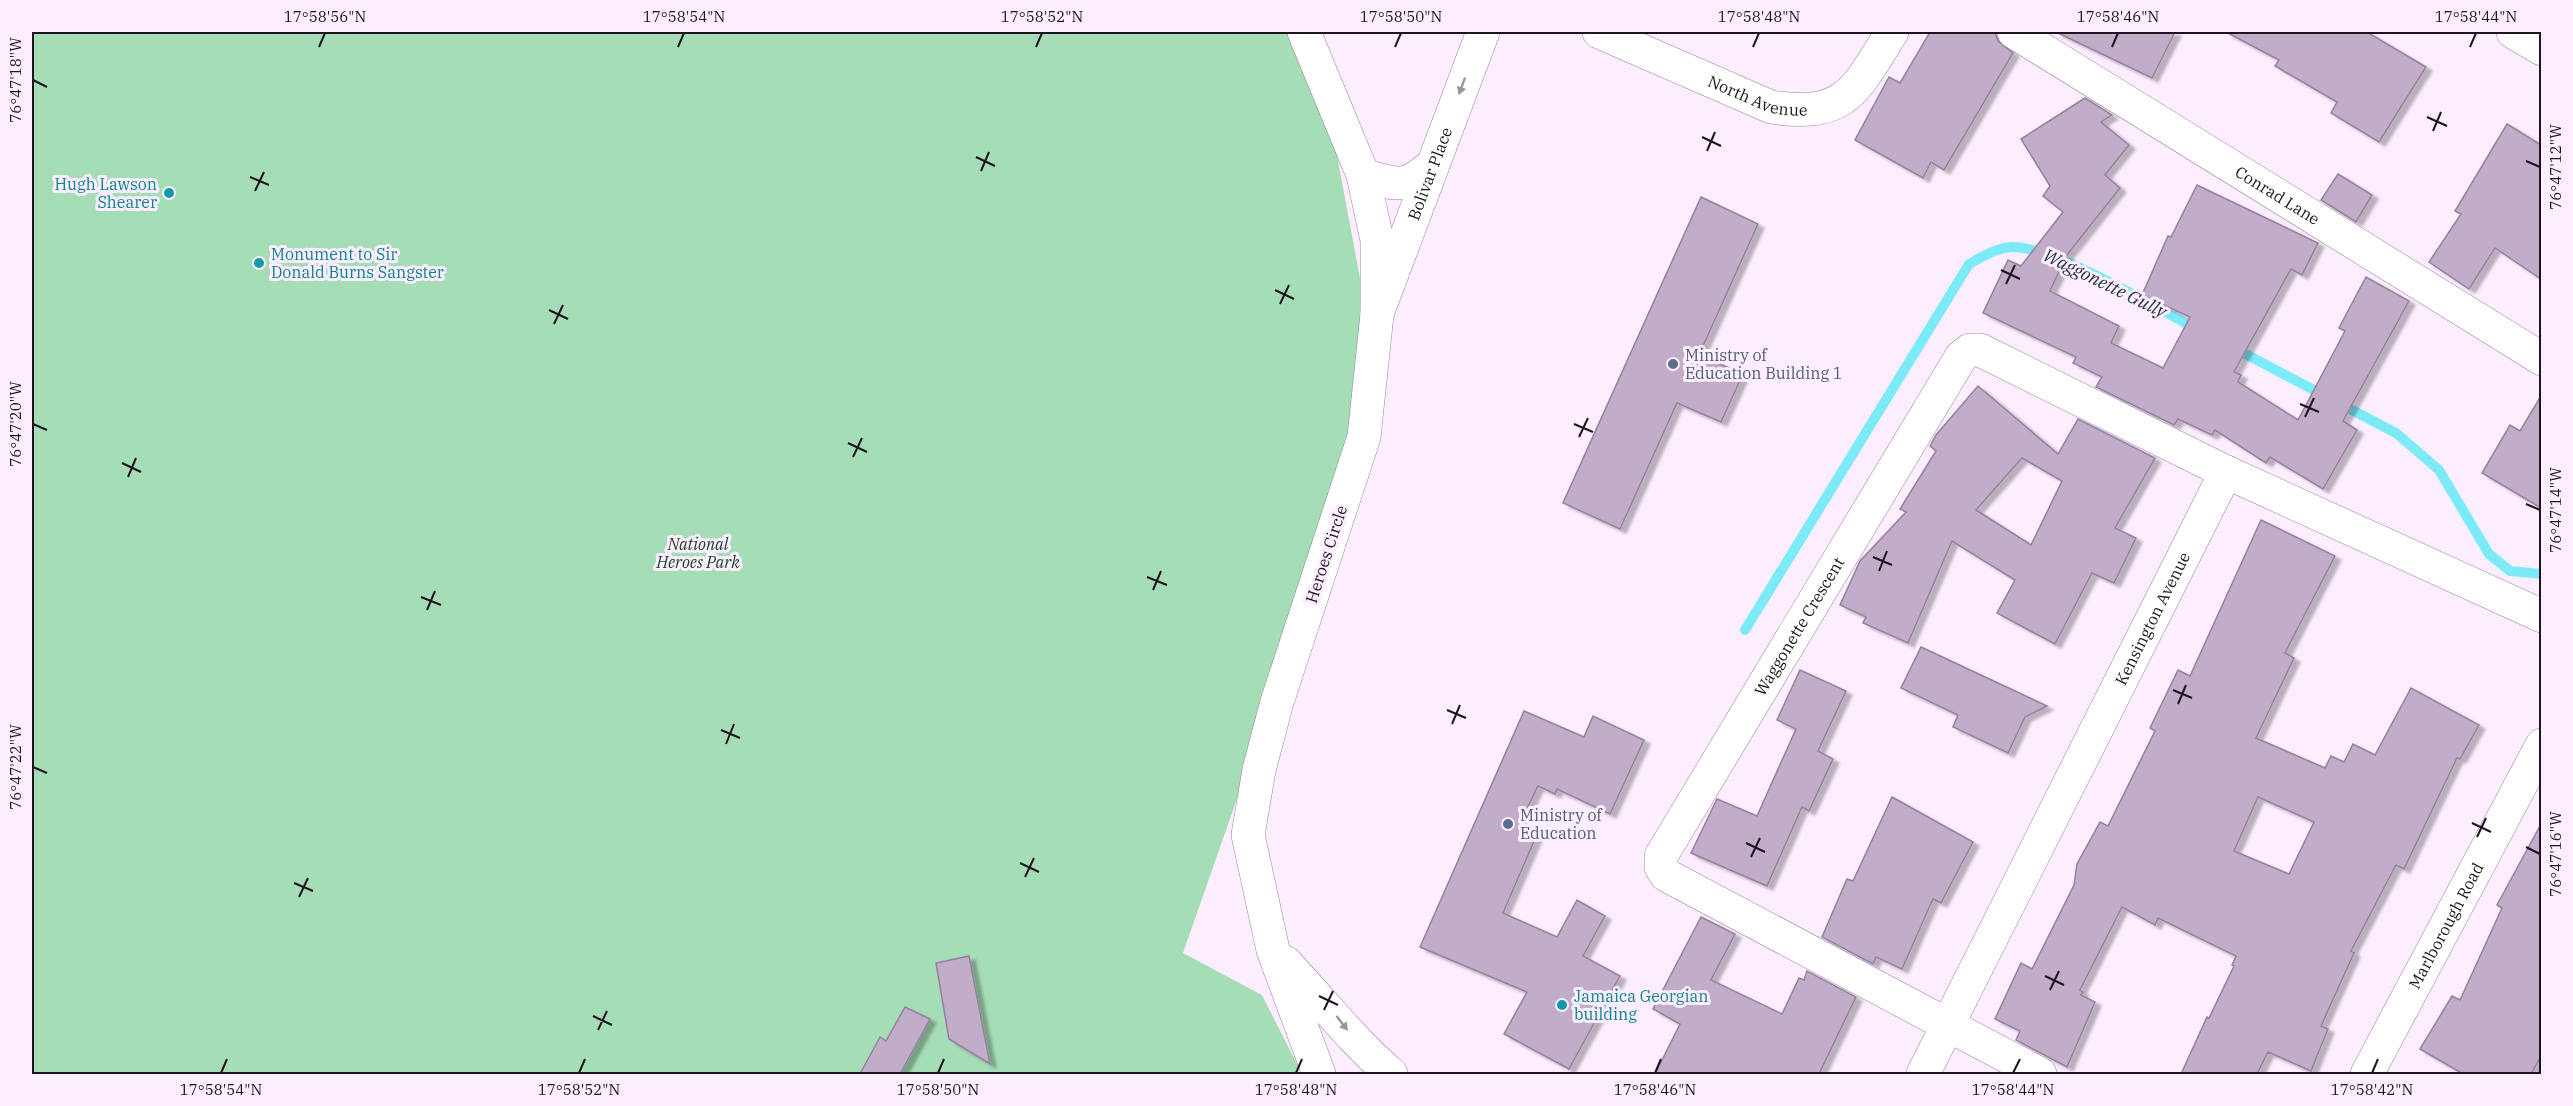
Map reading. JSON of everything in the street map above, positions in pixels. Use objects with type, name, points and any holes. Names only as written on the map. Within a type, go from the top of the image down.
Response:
[{"type":"street","name":"Heroes Circle","points":[[1304,32],[1363,175],[1377,240],[1377,315],[1364,437],[1278,702],[1260,770],[1248,835],[1277,958],[1319,1074]]},
{"type":"street","name":"Bolivar Place","points":[[1377,315],[1483,32]]},
{"type":"street","name":"North Avenue","points":[[1599,32],[1771,107],[1799,111],[1828,106],[1854,92],[1892,32]]},
{"type":"street","name":"Conrad Lane","points":[[2014,32],[2541,359]]},
{"type":"street","points":[[2513,32],[2541,49]]},
{"type":"street","points":[[1363,175],[1394,184],[1416,180],[1433,164]]},
{"type":"street","name":"Waggonette Crescent","points":[[1949,1027],[1666,875],[1661,867],[1661,856],[1960,357],[1970,350],[1980,350],[2226,472]]},
{"type":"street","points":[[2226,472],[2541,616]]},
{"type":"street","name":"Kensington Avenue","points":[[1923,1074],[1949,1027],[2226,472]]},
{"type":"street","name":"Marlborough Road","points":[[2367,1074],[2541,745]]},
{"type":"street","points":[[1277,958],[1337,1017],[1359,1046],[1390,1074]]},
{"type":"street","points":[[1949,1027],[2040,1074]]},
{"type":"green space","name":"National Heroes Park","points":[[32,32],[1314,32],[1365,305],[1341,502],[1183,953],[1262,995],[1298,1066],[1298,1074],[32,1074]]},
{"type":"building","points":[[1930,32],[1995,32],[1998,41],[2013,53],[1944,170],[1931,162],[1923,178],[1855,140],[1889,77],[1900,83]]},
{"type":"building","points":[[2056,32],[2175,32],[2152,78]]},
{"type":"building","points":[[2226,32],[2367,32],[2426,67],[2379,142],[2331,113],[2337,102],[2275,66],[2279,60]]},
{"type":"building","points":[[2085,98],[2112,115],[2101,122],[2129,145],[2105,175],[2120,188],[2067,255],[2050,291],[2119,326],[2111,343],[2163,368],[2190,317],[2142,295],[2168,236],[2171,237],[2197,185],[2318,243],[2302,275],[2291,269],[2234,372],[2241,375],[2238,382],[2298,420],[2345,331],[2339,328],[2366,277],[2409,301],[2343,421],[2357,430],[2323,489],[2270,457],[2266,463],[2215,430],[2212,435],[2178,419],[2174,425],[2096,387],[2102,377],[2073,363],[2076,357],[1983,313],[2008,260],[2021,266],[2063,212],[2043,196],[2050,186],[2021,139]]},
{"type":"building","points":[[2507,124],[2541,145],[2541,279],[2495,248],[2469,289],[2429,262],[2461,214],[2455,211]]},
{"type":"building","points":[[2338,174],[2372,195],[2356,222],[2321,200]]},
{"type":"building","name":"Ministry of Education Building 1","points":[[1701,197],[1758,224],[1699,355],[1743,374],[1721,422],[1677,403],[1620,529],[1563,503]]},
{"type":"building","points":[[1978,386],[2058,454],[2078,419],[2155,458],[2115,528],[2136,538],[2114,583],[2092,573],[2055,644],[1997,613],[2015,580],[1952,541],[1908,643],[1863,623],[1866,617],[1840,605],[1860,561],[1906,512],[1900,509],[1936,451],[1930,446],[1936,435]],"holes":[[[2022,458],[2062,481],[2031,545],[1976,510]]]},
{"type":"building","points":[[2541,396],[2541,508],[2482,473],[2510,425],[2520,431]]},
{"type":"building","points":[[2261,520],[2335,556],[2285,653],[2294,658],[2256,738],[2325,768],[2331,756],[2344,762],[2353,744],[2375,755],[2411,688],[2479,725],[2460,759],[2457,758],[2404,869],[2396,865],[2351,951],[2354,953],[2321,1026],[2328,1029],[2311,1071],[2268,1052],[2257,1074],[2181,1074],[2234,966],[2232,965],[2236,956],[2158,918],[2155,925],[2122,907],[2080,990],[2083,992],[2081,995],[2095,1002],[2067,1067],[2016,1040],[2020,1031],[1995,1019],[2021,963],[2032,969],[2074,885],[2077,864],[2100,822],[2108,826],[2155,731],[2150,728],[2178,670],[2190,676]],"holes":[[[2258,797],[2314,822],[2289,874],[2234,851]]]},
{"type":"building","points":[[1921,647],[2047,706],[2025,717],[2008,753],[1953,727],[1958,715],[1901,688]]},
{"type":"building","points":[[1800,670],[1846,691],[1818,751],[1833,759],[1809,811],[1802,807],[1767,886],[1691,853],[1717,799],[1757,816],[1796,729],[1777,720]]},
{"type":"building","points":[[1524,711],[1584,737],[1593,716],[1644,740],[1610,814],[1557,789],[1555,794],[1538,786],[1520,823],[1538,832],[1503,913],[1557,937],[1577,900],[1605,916],[1583,956],[1620,976],[1569,1069],[1504,1034],[1527,992],[1420,947]]},
{"type":"building","points":[[1892,797],[1973,842],[1941,903],[1933,899],[1902,969],[1876,957],[1873,964],[1822,937],[1847,879],[1853,881]]},
{"type":"building","points":[[2541,824],[2541,1056],[2531,1074],[2463,1074],[2420,1049],[2452,996],[2460,1000],[2502,908],[2497,905]]},
{"type":"building","points":[[1701,917],[1735,934],[1711,980],[1782,1014],[1799,978],[1804,980],[1807,971],[1856,997],[1819,1074],[1655,1074],[1680,1024],[1653,1009]]},
{"type":"building","points":[[969,956],[990,1064],[949,1039],[936,963]]},
{"type":"building","points":[[905,1007],[930,1019],[900,1074],[860,1074],[880,1037],[886,1041]]},
{"type":"waterway","name":"Waggonette Gully","points":[[1745,630],[1969,264],[2000,249],[2012,247],[2030,249],[2053,256],[2105,280],[2198,330]]},
{"type":"waterway","name":"Waggonette Gully","points":[[2234,348],[2396,433],[2439,470],[2489,554],[2510,571],[2542,574]]},
{"type":"place","name":"Hugh Lawson Shearer","points":[[169,193]]},
{"type":"place","name":"Monument to Sir Donald Burns Sangster","points":[[259,263]]},
{"type":"place","name":"Ministry of Education Building 1","points":[[1673,364]]},
{"type":"place","name":"Ministry of Education","points":[[1508,824]]},
{"type":"place","name":"Jamaica Georgian building","points":[[1562,1005]]}]
